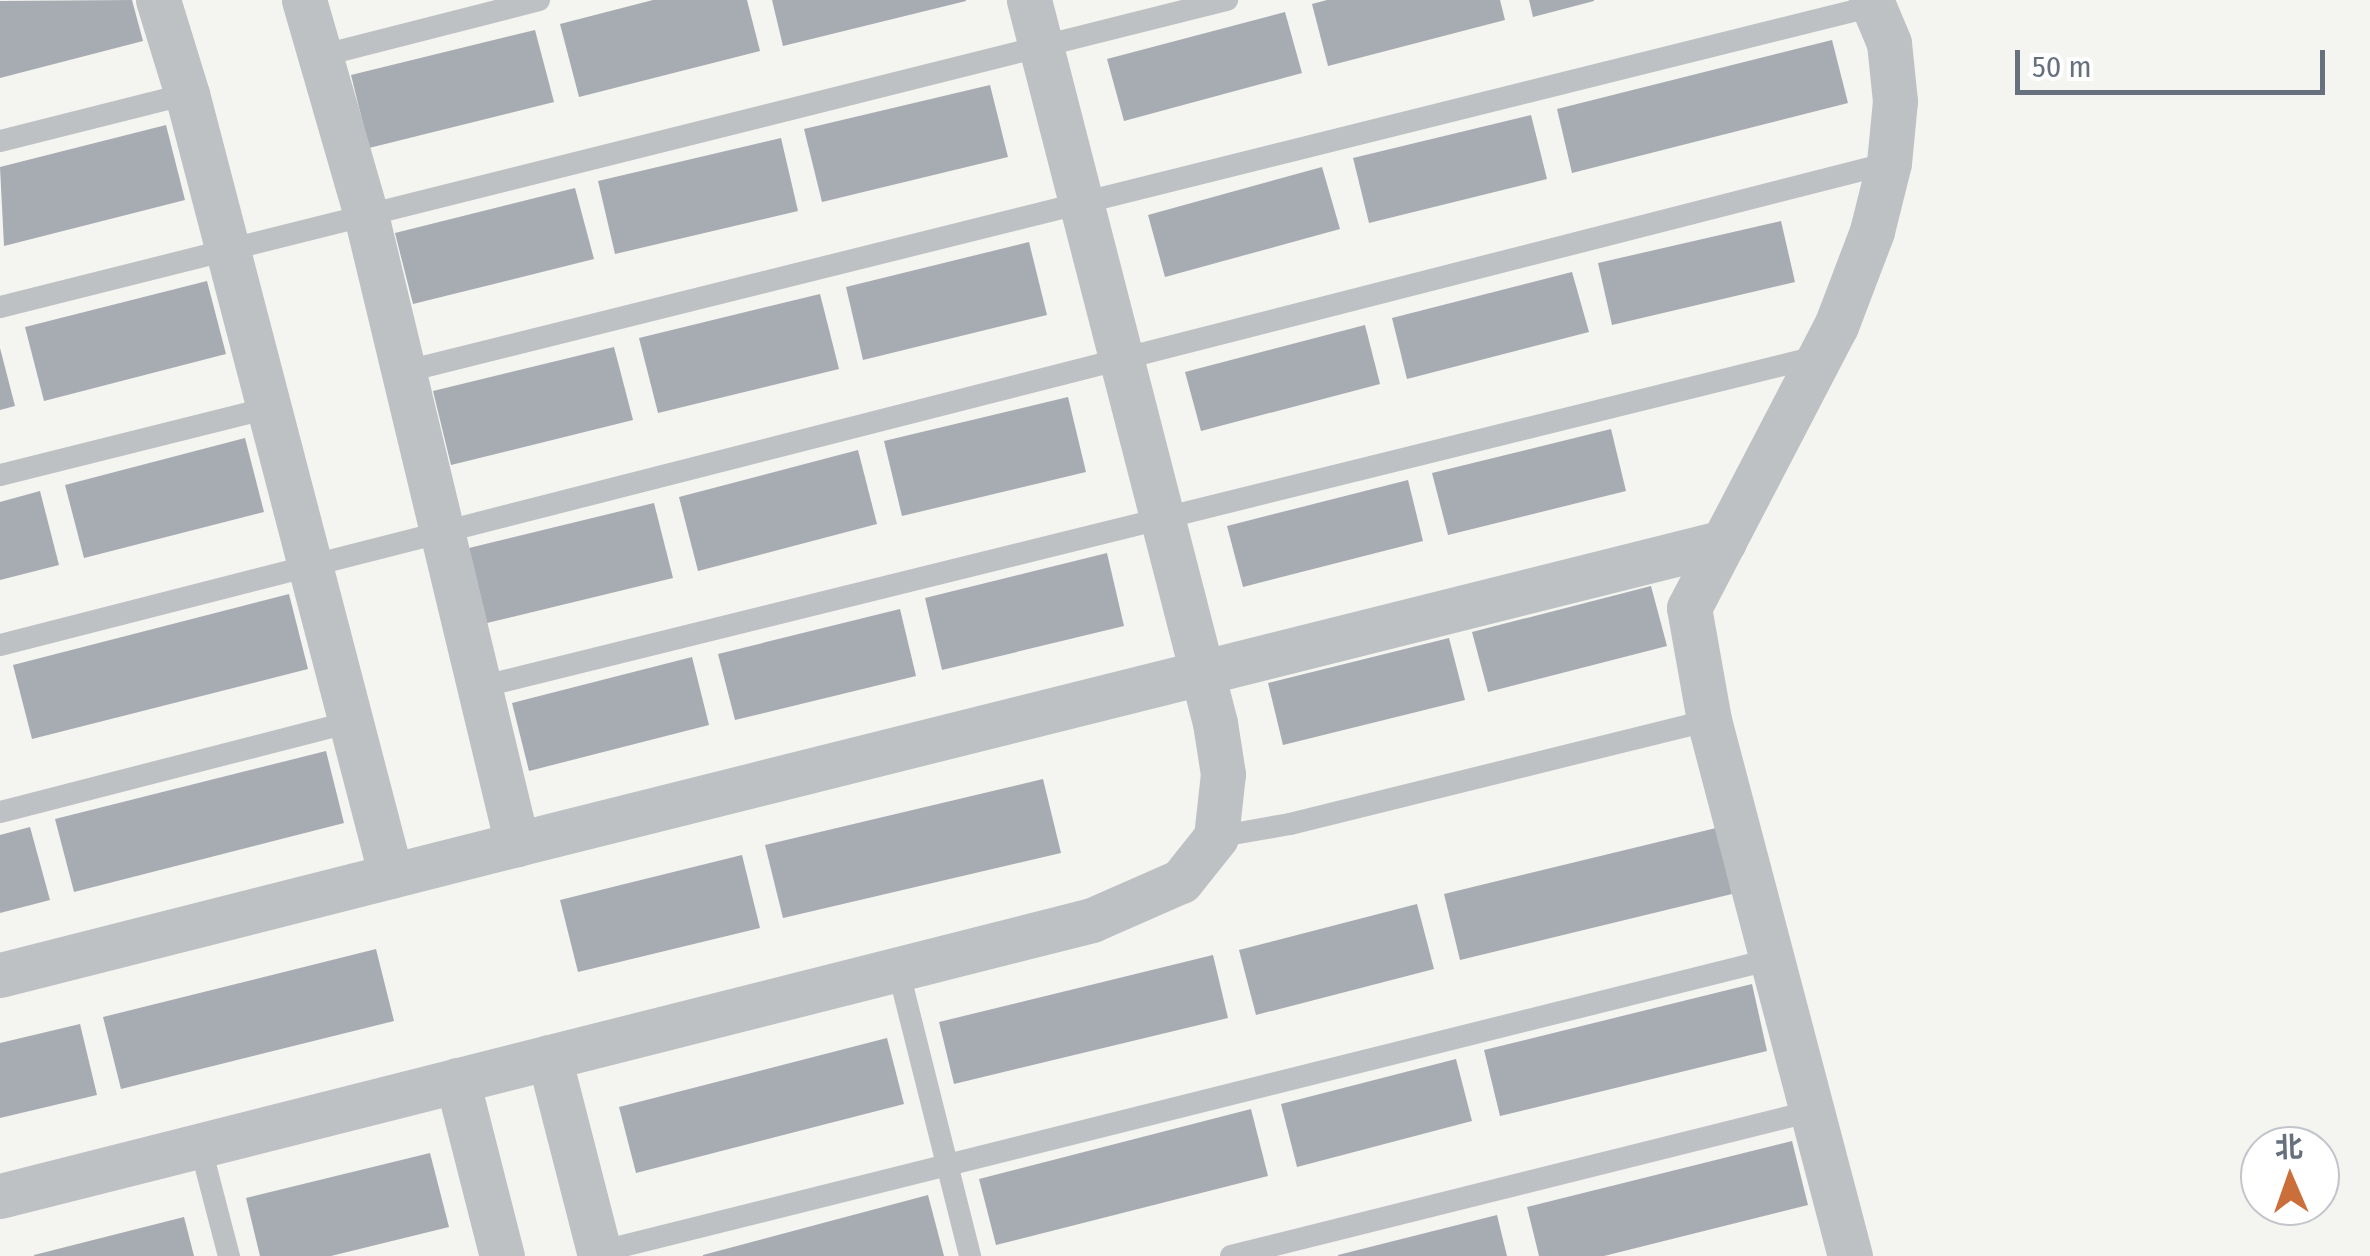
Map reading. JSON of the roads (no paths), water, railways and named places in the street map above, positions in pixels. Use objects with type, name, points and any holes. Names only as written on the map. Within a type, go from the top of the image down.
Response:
[{"type":"street","points":[[158,0],[187,94],[391,876]]},
{"type":"street","points":[[304,0],[366,215],[517,844]]},
{"type":"street","points":[[0,1196],[1092,920],[1181,881],[1216,838],[1224,774],[1203,670],[1029,0]]},
{"type":"street","points":[[1850,1256],[1709,720],[1688,608],[1820,356],[1872,231],[1890,163],[1895,101],[1889,43],[1872,3]]},
{"type":"street","points":[[0,975],[1724,542]]},
{"type":"street","points":[[549,1057],[600,1254]]},
{"type":"street","points":[[457,1080],[502,1256]]},
{"type":"lane","points":[[320,56],[539,0]]},
{"type":"lane","points":[[0,307],[1226,0]]},
{"type":"lane","points":[[404,372],[1872,3]]},
{"type":"lane","points":[[0,141],[187,94]]},
{"type":"lane","points":[[0,645],[1890,163]]},
{"type":"lane","points":[[480,687],[1820,356]]},
{"type":"lane","points":[[0,475],[269,408]]},
{"type":"lane","points":[[1216,838],[1290,824],[1709,720]]},
{"type":"lane","points":[[0,812],[351,722]]},
{"type":"lane","points":[[600,1254],[1772,959]]},
{"type":"lane","points":[[898,968],[970,1256]]},
{"type":"lane","points":[[1231,1256],[1812,1110]]},
{"type":"lane","points":[[200,1146],[229,1256]]}]
